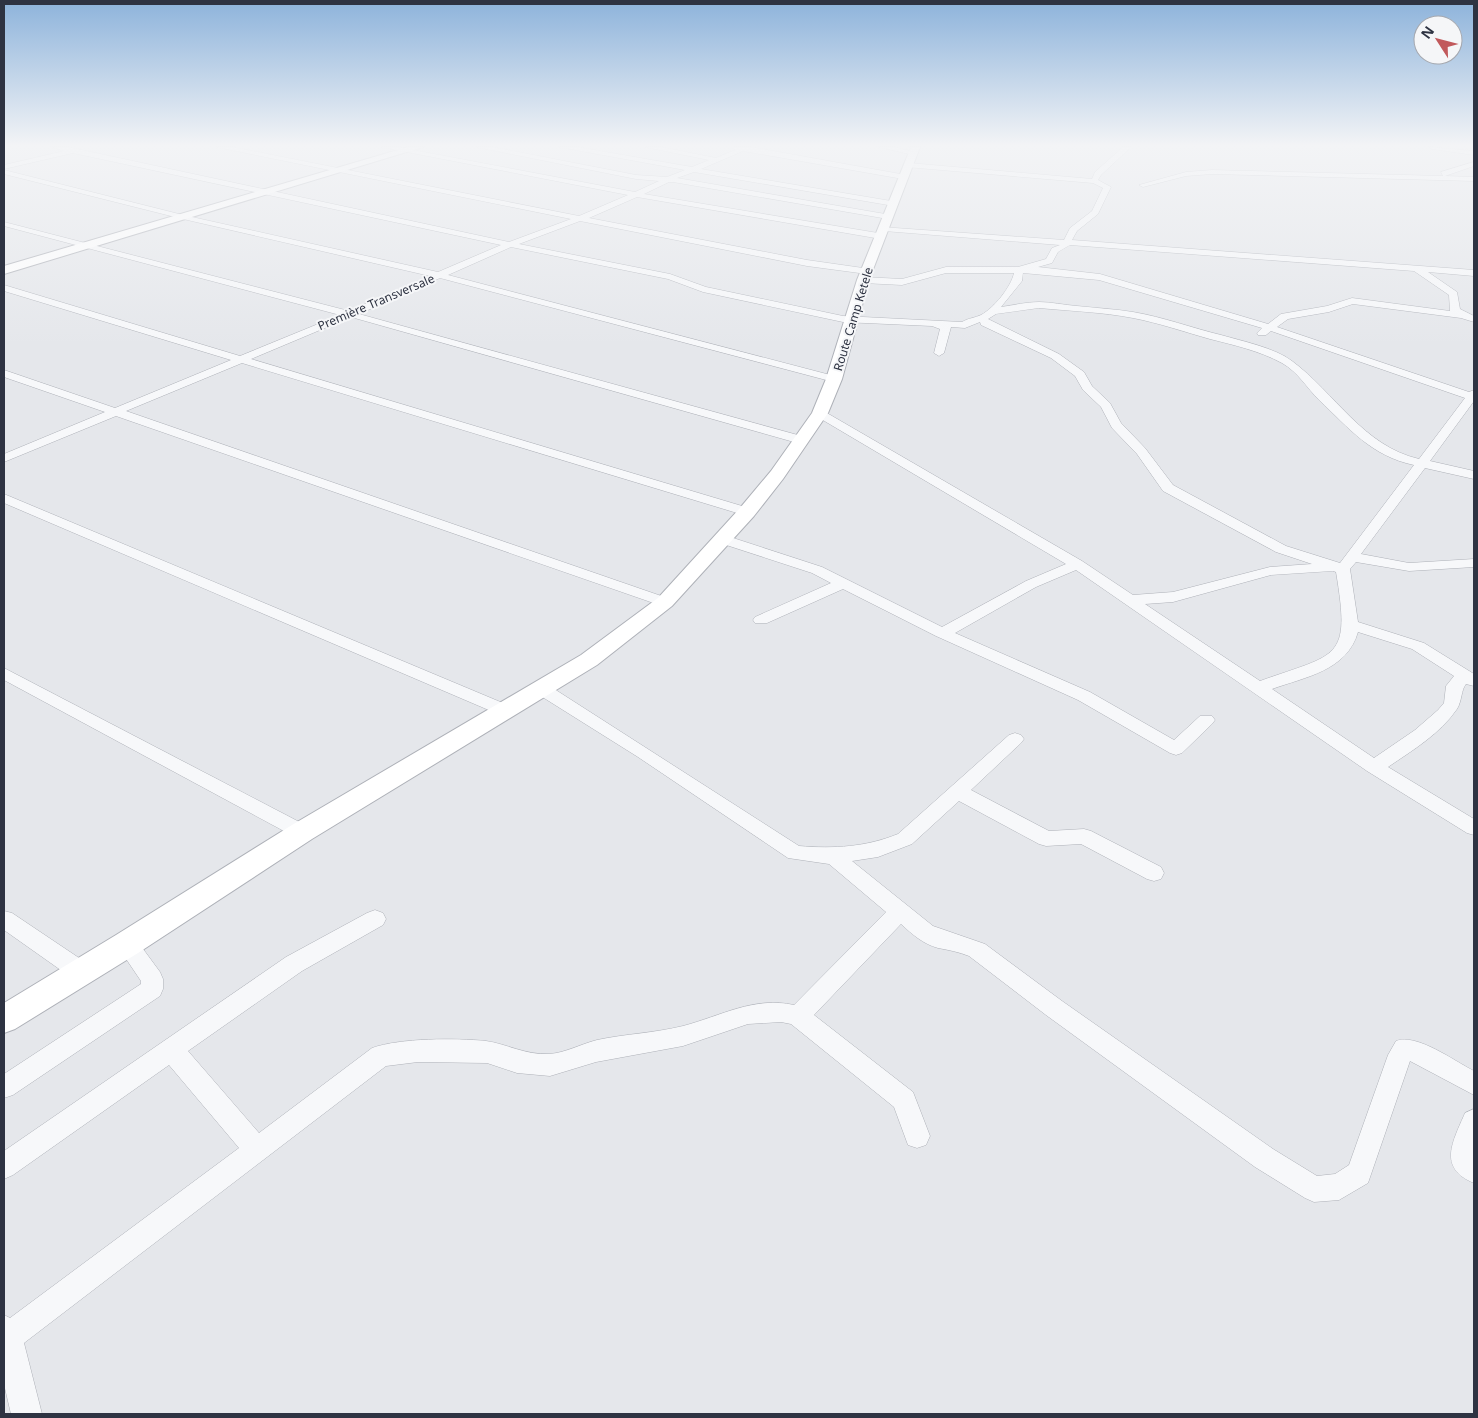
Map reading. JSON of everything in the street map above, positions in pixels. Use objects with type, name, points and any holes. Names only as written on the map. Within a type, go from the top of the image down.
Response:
[{"type":"street","points":[[168,213],[438,275],[834,379]]},
{"type":"street","points":[[4,270],[196,213]]},
{"type":"street","points":[[360,213],[513,243],[670,277],[703,289],[802,312],[852,320],[965,325],[968,322],[983,318],[993,311],[1017,281],[1019,270]]},
{"type":"street","points":[[550,213],[898,282],[942,270],[1062,272],[1100,278],[1268,327],[1473,394],[1343,564],[1351,624],[1346,648],[1339,656],[1261,687]]},
{"type":"street","name":"Première Transversale","points":[[4,458],[348,315],[513,243],[593,213]]},
{"type":"street","points":[[745,213],[883,232],[1067,241],[1474,273]]},
{"type":"street","points":[[865,213],[888,217]]},
{"type":"street","name":"Route Camp Ketele","points":[[4,1019],[127,944],[302,832],[589,660],[665,602],[747,512],[820,412],[834,379],[865,275],[890,213]]},
{"type":"street","points":[[1019,270],[1048,261],[1055,250],[1066,245],[1073,230],[1093,213]]},
{"type":"street","points":[[4,224],[190,271],[209,279],[274,294],[801,440]]},
{"type":"street","points":[[1416,269],[1450,290],[1454,294],[1455,310],[1462,315]]},
{"type":"street","points":[[4,288],[747,512]]},
{"type":"street","points":[[1249,346],[1268,327],[1285,316],[1329,308],[1352,300],[1462,315],[1474,319]]},
{"type":"street","points":[[993,311],[1030,304],[1124,313],[1249,346],[1286,361],[1335,406],[1339,414],[1376,445],[1396,457],[1474,475]]},
{"type":"street","points":[[983,318],[985,323],[1055,356],[1080,374],[1087,388],[1106,405],[1116,425],[1141,451],[1168,488],[1281,548],[1343,564]]},
{"type":"street","points":[[931,323],[946,328],[940,353]]},
{"type":"street","points":[[4,373],[665,602]]},
{"type":"street","points":[[820,412],[1077,564],[1261,687],[1374,767],[1474,828]]},
{"type":"street","points":[[4,498],[504,710]]},
{"type":"street","points":[[722,539],[817,570],[942,633],[1084,696],[1176,749],[1206,720]]},
{"type":"street","points":[[1131,600],[1173,597],[1270,571],[1307,570],[1343,564],[1410,566],[1474,563]]},
{"type":"street","points":[[942,633],[1031,584],[1077,564]]},
{"type":"street","points":[[761,620],[842,584]]},
{"type":"street","points":[[1351,624],[1418,646],[1468,677]]},
{"type":"street","points":[[4,673],[302,832]]},
{"type":"street","points":[[1374,767],[1432,728],[1452,702],[1455,686],[1462,678],[1468,677]]},
{"type":"street","points":[[542,689],[644,753],[796,853],[828,856],[878,850],[905,839],[1015,739]]},
{"type":"street","points":[[957,791],[1046,839],[1084,836],[1154,872]]},
{"type":"street","points":[[828,856],[836,859],[925,932],[938,939],[959,942],[978,950],[1054,1008],[1264,1158],[1314,1189],[1338,1187],[1359,1174],[1404,1048],[1413,1050],[1474,1084]]},
{"type":"street","points":[[798,1016],[900,911]]},
{"type":"street","points":[[4,919],[80,971]]},
{"type":"street","points":[[4,1166],[294,964],[375,919]]},
{"type":"street","points":[[4,1087],[152,989],[152,979],[127,944]]},
{"type":"street","points":[[26,1414],[6,1333],[381,1056],[418,1051],[487,1052],[517,1062],[550,1065],[596,1051],[683,1036],[748,1014],[781,1012],[798,1016],[904,1100],[917,1136]]},
{"type":"street","points":[[171,1049],[256,1150]]},
{"type":"street","points":[[1474,1121],[1463,1161],[1474,1170]]}]
